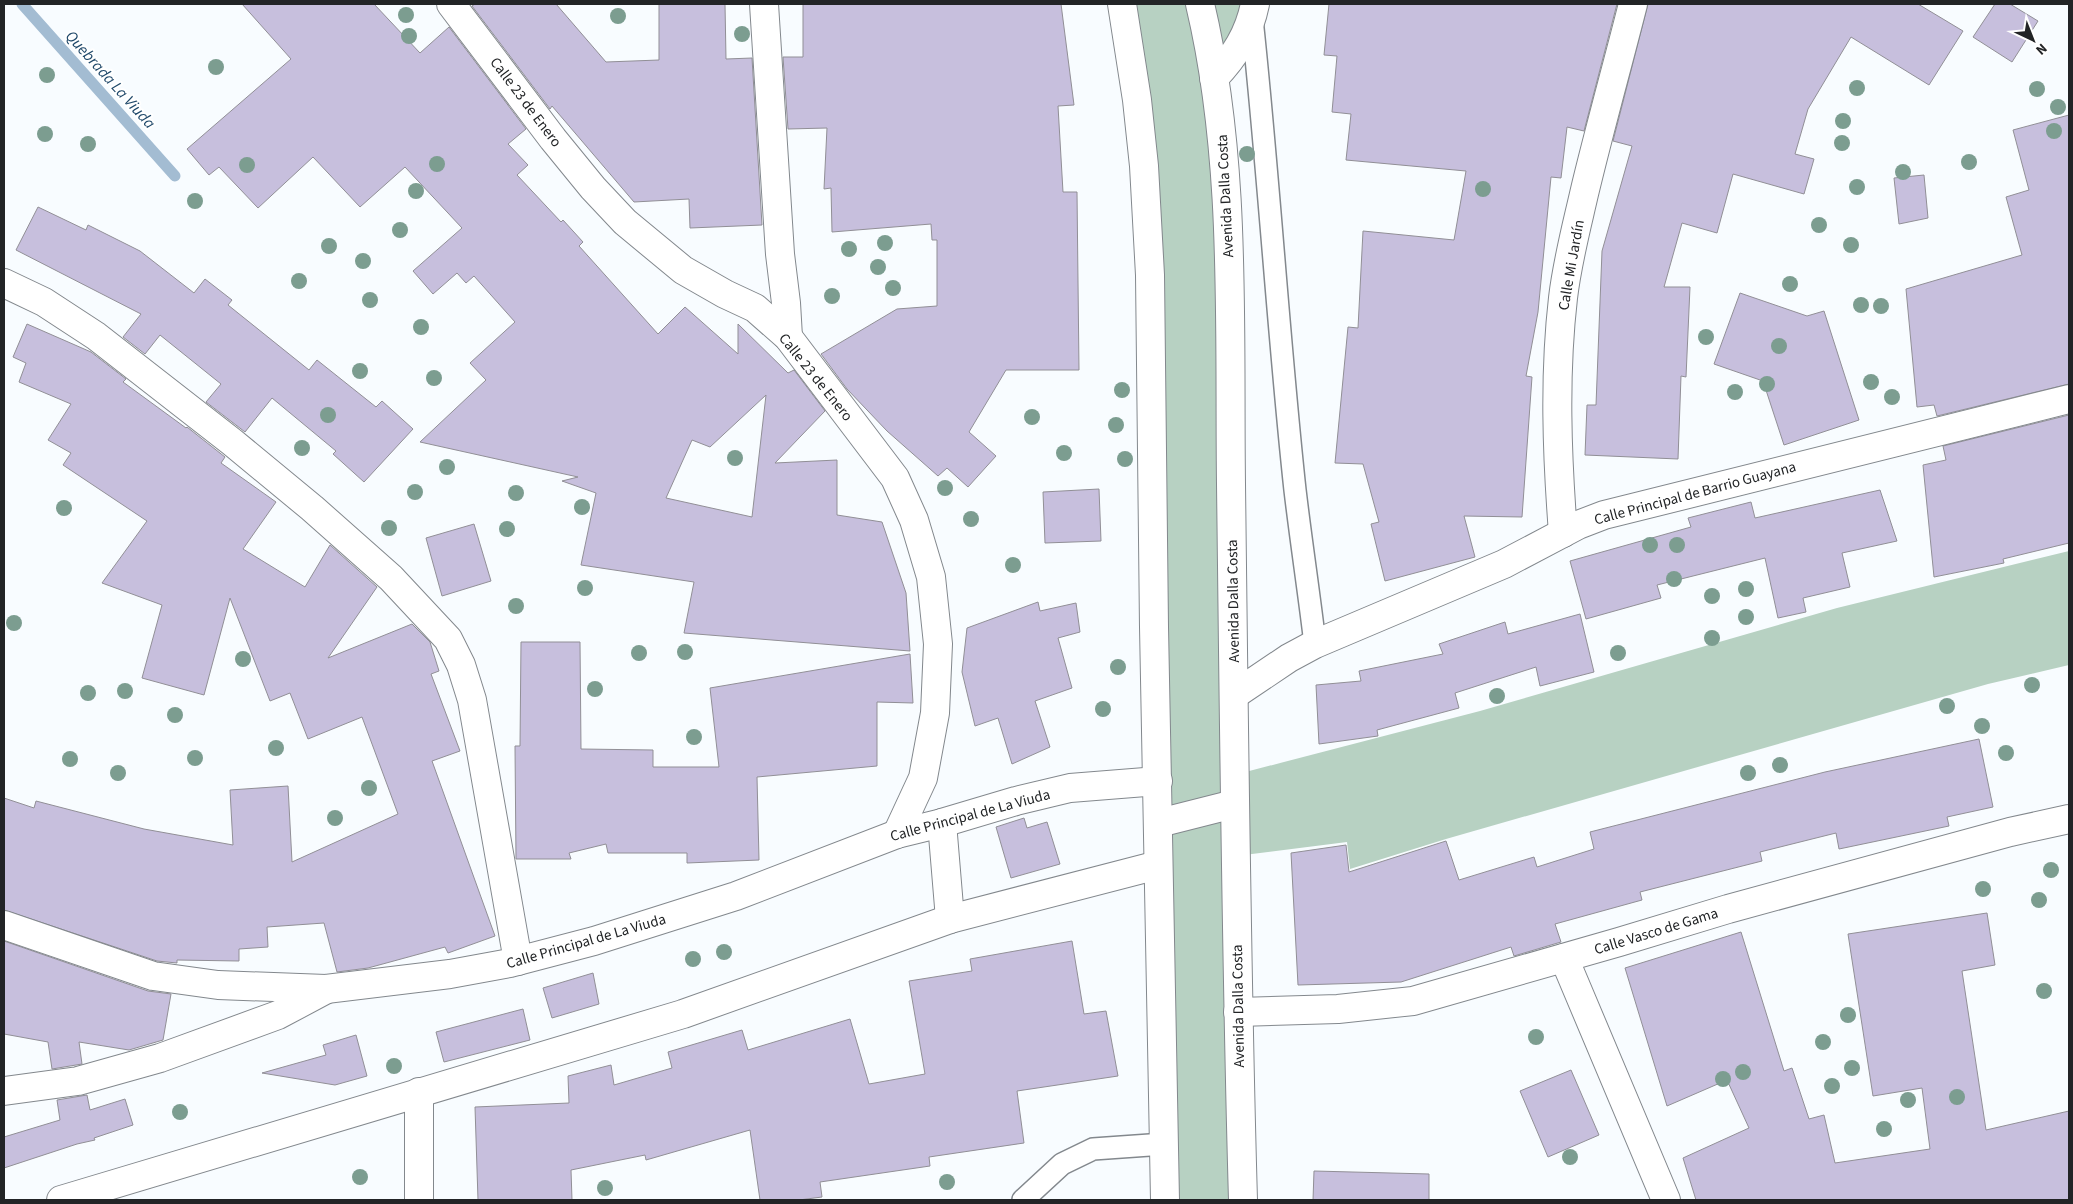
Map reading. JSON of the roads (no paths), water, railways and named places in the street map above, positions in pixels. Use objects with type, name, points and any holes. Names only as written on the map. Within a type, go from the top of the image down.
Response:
[{"type":"street","name":"Calle 23 de Enero","points":[[451,4],[553,139],[593,188],[625,222],[683,270],[725,294],[755,308],[788,337],[895,478],[914,520],[932,577],[938,644],[934,713],[923,778],[896,834]]},
{"type":"street","points":[[764,4],[780,254],[788,337]]},
{"type":"street","points":[[1122,4],[1137,100],[1144,166],[1150,275],[1154,626],[1165,1200]]},
{"type":"street","name":"Avenida Dalla Costa","points":[[1200,4],[1221,117],[1228,235],[1234,804],[1243,1200]]},
{"type":"street","name":"Calle Mi Jardín","points":[[1563,533],[1558,473],[1558,382],[1563,298],[1573,239],[1633,4]]},
{"type":"street","points":[[1214,78],[1231,61],[1243,41],[1254,11]]},
{"type":"street","points":[[4,283],[44,302],[96,336],[232,442],[312,508],[391,578],[448,639],[461,665],[472,700],[518,961]]},
{"type":"street","name":"Calle Principal de Barrio Guayana","points":[[1234,695],[1315,644],[1504,564],[1604,514],[2069,399]]},
{"type":"street","name":"Calle Principal de La Viuda","points":[[4,925],[153,976],[218,985],[326,989],[450,974],[518,961],[594,941],[736,896],[896,834],[942,823],[1016,801],[1070,788],[1158,781]]},
{"type":"street","points":[[1158,823],[1234,804]]},
{"type":"street","name":"Calle Vasco de Gama","points":[[1238,1012],[1338,1010],[1412,1001],[1564,958],[1728,908],[2010,832],[2069,819]]},
{"type":"street","points":[[942,823],[950,919]]},
{"type":"street","points":[[61,1200],[683,1014],[950,919],[1158,865]]},
{"type":"street","points":[[1564,958],[1666,1200]]},
{"type":"street","points":[[4,1091],[78,1081],[160,1058],[278,1015],[326,989]]},
{"type":"street","points":[[419,1092],[419,1200]]},
{"type":"lane","points":[[1254,11],[1278,309],[1295,490],[1315,644]]},
{"type":"lane","points":[[1023,1200],[1062,1164],[1092,1149],[1164,1144]]},
{"type":"waterway","name":"Quebrada La Viuda","points":[[22,4],[175,176]]}]
